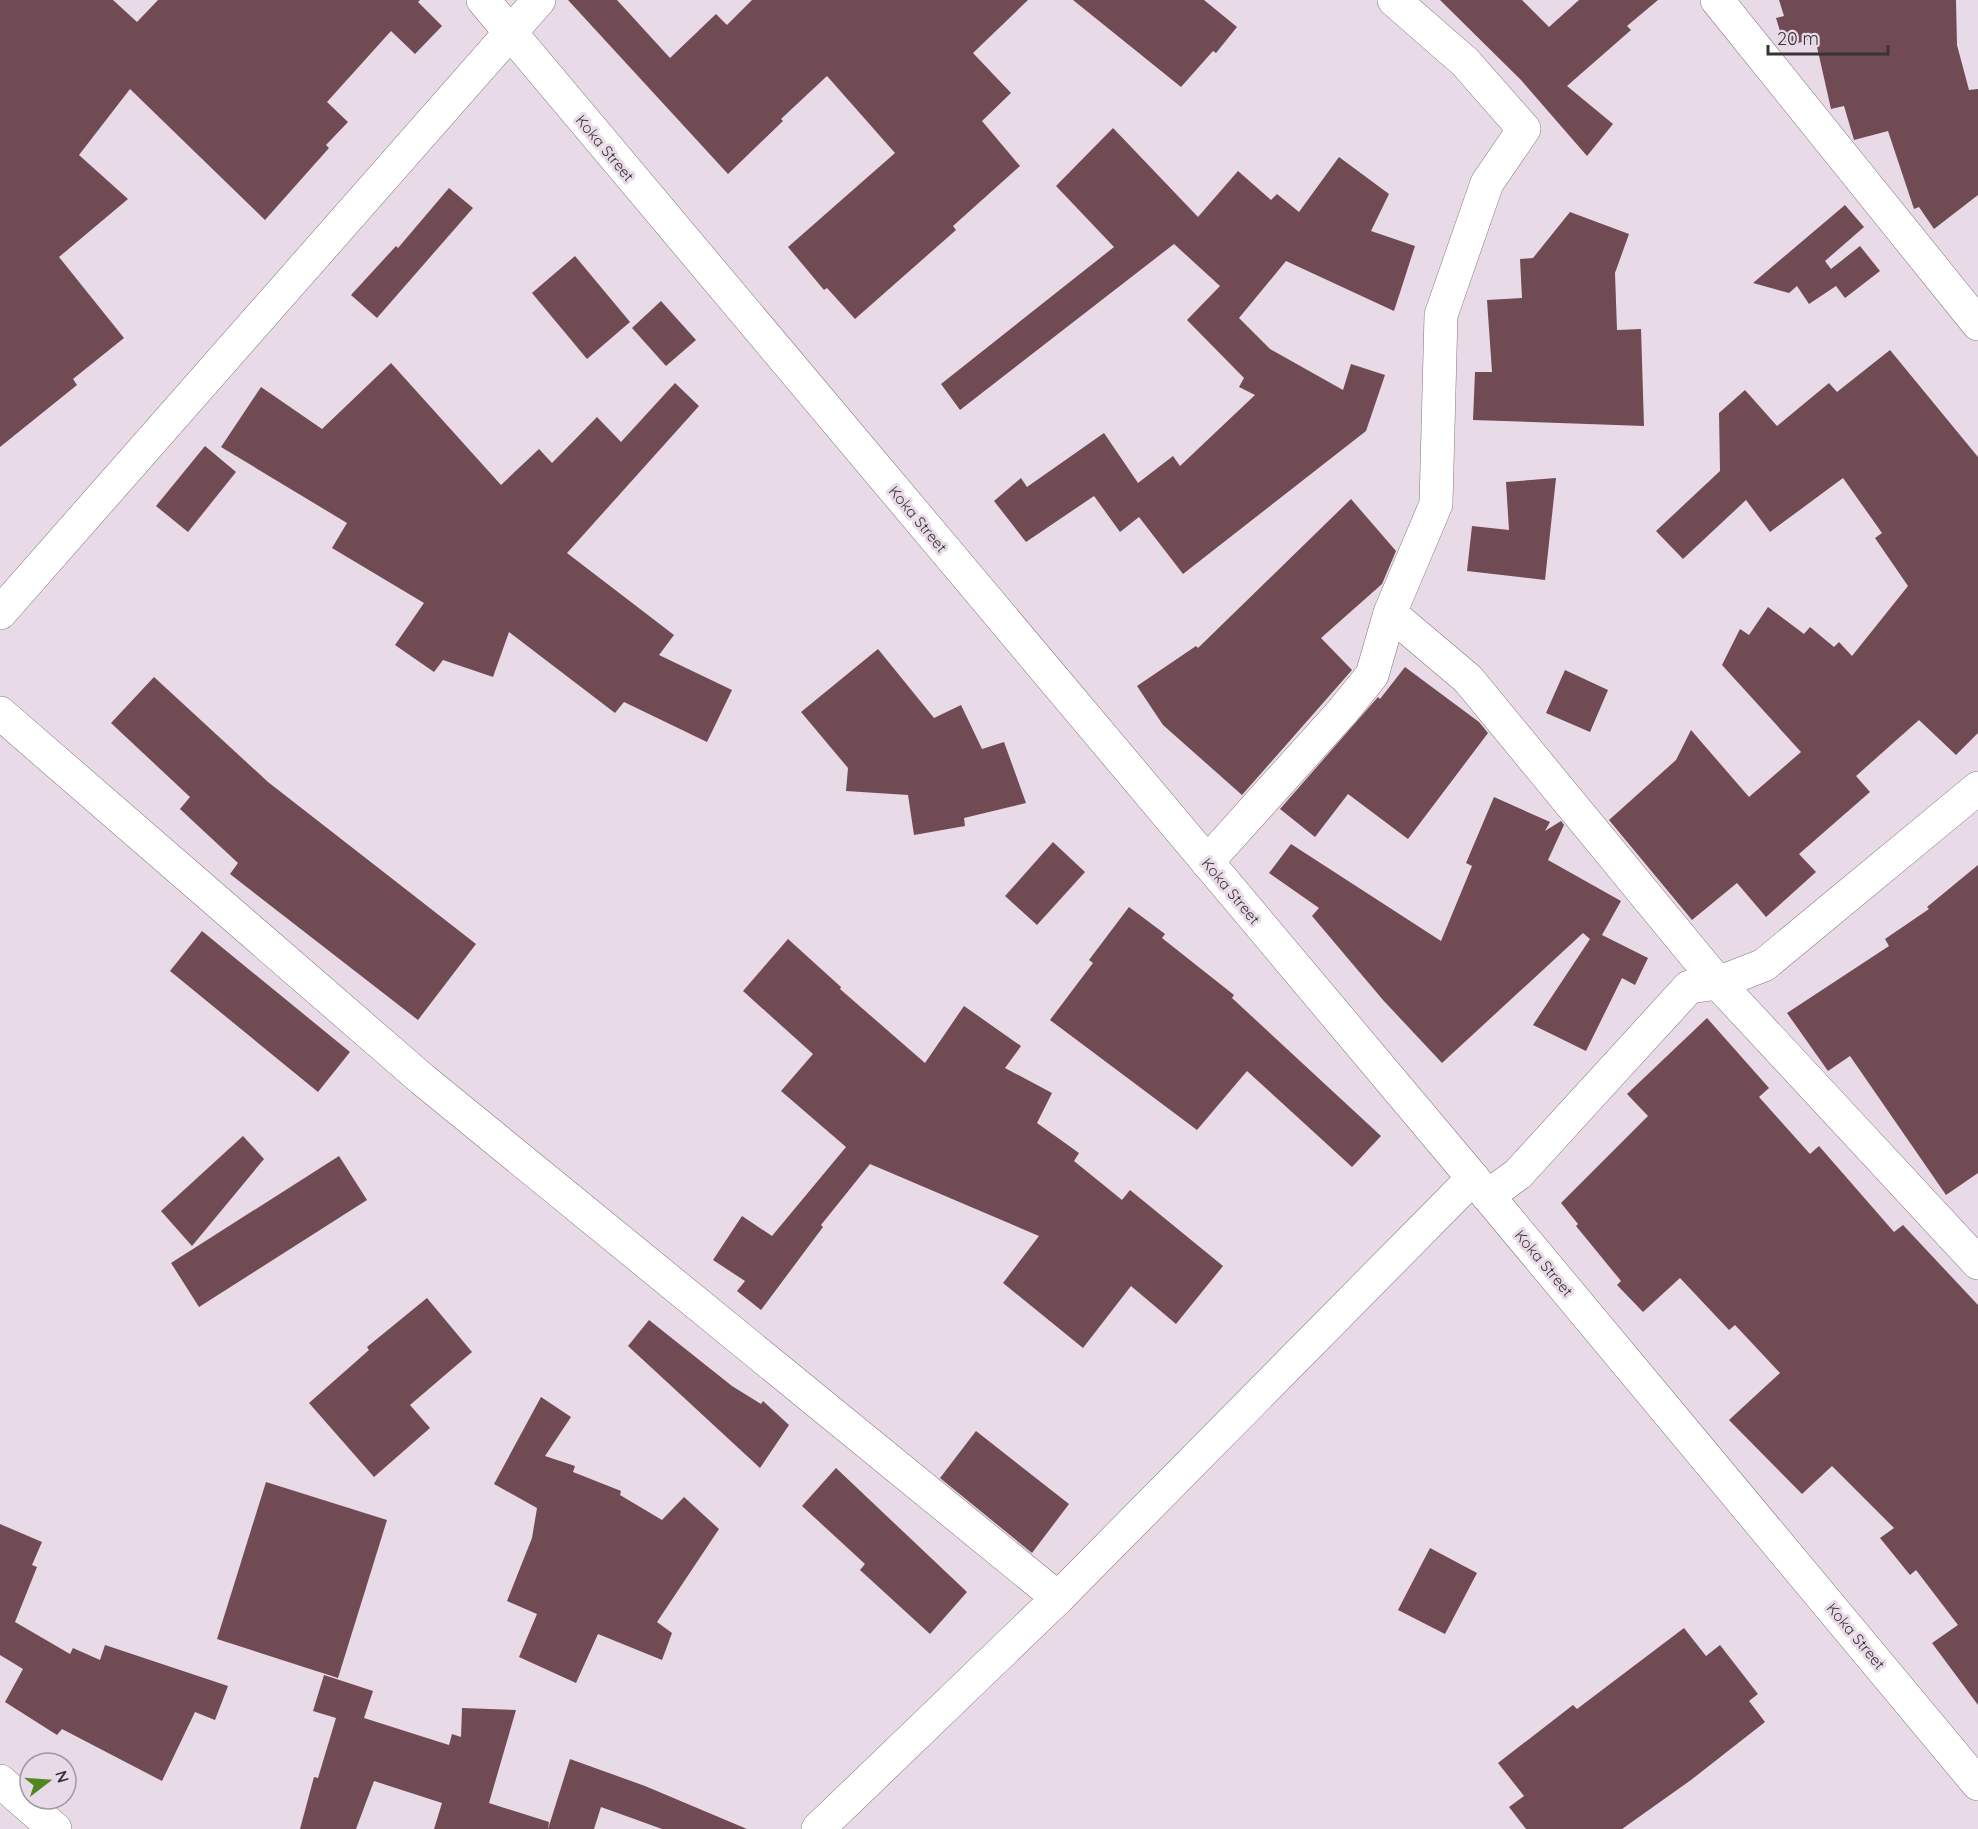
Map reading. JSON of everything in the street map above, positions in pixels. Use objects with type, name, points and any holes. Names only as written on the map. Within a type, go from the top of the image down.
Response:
[{"type":"street","name":"Koka Street","points":[[483,0],[1978,1784]]},
{"type":"street","points":[[0,613],[511,35],[539,0]]},
{"type":"street","points":[[1207,862],[1342,712],[1372,675],[1390,613],[1436,504],[1441,315],[1487,183],[1524,129],[1465,62],[1394,0]]},
{"type":"street","points":[[1718,0],[1978,324]]},
{"type":"street","points":[[1390,613],[1468,679],[1718,983],[1978,1263]]},
{"type":"street","points":[[0,713],[422,1079],[1058,1598]]},
{"type":"street","points":[[818,1829],[1480,1187],[1518,1173],[1689,987],[1718,983],[1764,965],[1978,788]]},
{"type":"street","points":[[0,1781],[56,1829]]},
{"type":"building","points":[[0,0],[113,0],[137,22],[158,0],[420,0],[418,2],[442,26],[415,54],[391,31],[327,102],[348,122],[326,145],[329,148],[265,220],[130,89],[79,155],[128,199],[59,257],[124,338],[73,379],[77,385],[0,447]]},
{"type":"building","points":[[568,0],[617,0],[670,58],[716,14],[727,25],[752,0],[1028,0],[973,53],[1011,93],[982,121],[1020,166],[953,226],[956,230],[855,319],[827,288],[824,290],[788,247],[895,153],[827,76],[781,119],[783,121],[728,174]]},
{"type":"building","points":[[1073,0],[1204,0],[1237,27],[1216,53],[1213,51],[1181,87]]},
{"type":"building","points":[[1440,0],[1522,0],[1549,27],[1579,0],[1658,0],[1627,26],[1631,30],[1567,86],[1613,124],[1587,156],[1521,80]]},
{"type":"building","points":[[1779,0],[1956,0],[1957,45],[1969,90],[1978,89],[1978,195],[1934,229],[1919,207],[1914,209],[1888,131],[1854,140],[1844,106],[1831,109],[1815,38],[1785,47],[1776,18],[1784,16]]},
{"type":"building","points":[[1113,128],[1198,217],[1238,171],[1271,200],[1277,194],[1299,212],[1339,157],[1389,194],[1371,231],[1415,246],[1394,311],[1286,261],[1239,318],[1270,349],[1343,390],[1351,364],[1385,375],[1366,431],[1183,574],[1139,517],[1120,532],[1094,496],[1026,542],[994,501],[1021,478],[1027,487],[1104,433],[1138,483],[1173,456],[1180,466],[1255,395],[1239,387],[1244,378],[1187,320],[1220,286],[1174,244],[960,410],[941,384],[1114,247],[1056,186]]},
{"type":"building","points":[[449,188],[473,208],[377,318],[351,295],[396,246],[398,248]]},
{"type":"building","points":[[1845,205],[1864,227],[1825,261],[1831,269],[1860,246],[1880,271],[1845,298],[1836,286],[1809,304],[1797,286],[1789,293],[1753,283]]},
{"type":"building","points":[[1570,212],[1629,234],[1615,273],[1617,330],[1641,329],[1644,426],[1473,420],[1475,372],[1492,372],[1487,300],[1522,298],[1520,259],[1533,258]]},
{"type":"building","points":[[575,256],[630,322],[587,359],[532,293]]},
{"type":"building","points":[[661,301],[696,340],[666,366],[632,328]]},
{"type":"building","points":[[1890,350],[1978,457],[1978,733],[1956,755],[1919,720],[1856,776],[1870,792],[1799,854],[1816,872],[1766,917],[1737,883],[1692,920],[1609,820],[1676,760],[1691,730],[1749,797],[1801,752],[1722,665],[1740,629],[1749,635],[1768,607],[1804,634],[1810,627],[1834,647],[1839,642],[1852,656],[1908,586],[1875,538],[1882,533],[1843,478],[1770,532],[1746,500],[1683,559],[1656,531],[1720,471],[1719,413],[1745,390],[1777,426],[1829,383],[1837,392]]},
{"type":"building","points":[[391,363],[501,485],[539,449],[552,463],[597,417],[621,442],[675,383],[699,406],[567,553],[674,635],[659,655],[732,690],[707,742],[624,702],[615,713],[509,632],[493,677],[443,660],[434,672],[395,645],[424,603],[332,548],[347,523],[221,447],[261,387],[322,429]]},
{"type":"building","points":[[205,446],[236,472],[188,532],[156,506]]},
{"type":"building","points":[[1556,478],[1545,580],[1467,571],[1472,526],[1509,530],[1506,482]]},
{"type":"building","points":[[1351,499],[1396,551],[1382,584],[1321,638],[1352,670],[1242,795],[1163,725],[1137,686],[1196,646],[1198,648]]},
{"type":"building","points":[[878,649],[934,718],[961,705],[982,749],[1004,742],[1026,803],[964,818],[965,826],[914,835],[908,795],[846,791],[848,768],[801,712]]},
{"type":"building","points":[[1405,667],[1479,722],[1488,733],[1408,839],[1348,794],[1315,837],[1280,809],[1378,697],[1380,699]]},
{"type":"building","points":[[1565,670],[1608,690],[1590,732],[1546,713]]},
{"type":"building","points":[[154,677],[268,782],[476,944],[418,1020],[230,874],[238,863],[180,809],[190,797],[111,723]]},
{"type":"building","points":[[1494,797],[1550,822],[1545,831],[1561,821],[1564,825],[1548,860],[1621,901],[1602,935],[1648,958],[1635,985],[1622,978],[1586,1051],[1533,1025],[1590,939],[1583,933],[1442,1063],[1383,1000],[1312,916],[1319,908],[1269,873],[1291,844],[1441,941],[1472,866],[1466,863]]},
{"type":"building","points":[[1053,842],[1085,872],[1037,925],[1005,896]]},
{"type":"building","points":[[1978,865],[1978,1173],[1946,1195],[1850,1056],[1828,1071],[1787,1013],[1889,946],[1885,939],[1929,909],[1927,907]]},
{"type":"building","points":[[1129,907],[1165,934],[1162,938],[1234,995],[1232,998],[1381,1136],[1352,1167],[1247,1071],[1197,1130],[1050,1020],[1093,963],[1089,960]]},
{"type":"building","points":[[202,931],[350,1052],[318,1092],[170,971]]},
{"type":"building","points":[[788,939],[841,987],[840,989],[925,1063],[964,1006],[1021,1046],[1005,1068],[1052,1093],[1037,1123],[1079,1153],[1074,1161],[1122,1200],[1130,1190],[1223,1266],[1176,1324],[1131,1286],[1083,1348],[1003,1283],[1039,1236],[870,1164],[821,1225],[823,1227],[761,1310],[737,1291],[745,1281],[713,1260],[742,1216],[772,1236],[846,1147],[781,1091],[813,1054],[743,991]]},
{"type":"building","points":[[1707,1018],[1769,1088],[1759,1097],[1810,1154],[1819,1146],[1894,1232],[1903,1225],[1978,1305],[1978,1705],[1932,1643],[1958,1625],[1916,1570],[1910,1575],[1880,1538],[1894,1528],[1832,1466],[1802,1494],[1729,1420],[1780,1373],[1735,1325],[1729,1330],[1680,1278],[1643,1312],[1617,1285],[1621,1281],[1576,1226],[1578,1224],[1561,1203],[1648,1116],[1627,1094]]},
{"type":"building","points":[[243,1136],[264,1159],[192,1246],[161,1211]]},
{"type":"building","points":[[339,1156],[367,1200],[199,1307],[171,1263]]},
{"type":"building","points":[[427,1298],[472,1352],[410,1405],[430,1428],[374,1477],[309,1403],[369,1350],[367,1347]]},
{"type":"building","points":[[649,1320],[732,1386],[761,1404],[763,1401],[789,1425],[760,1468],[628,1346]]},
{"type":"building","points":[[541,1397],[571,1417],[545,1456],[575,1466],[573,1472],[621,1491],[620,1495],[662,1520],[684,1497],[719,1529],[657,1622],[672,1633],[662,1660],[598,1634],[576,1683],[519,1657],[537,1614],[507,1601],[532,1538],[537,1508],[494,1484]]},
{"type":"building","points":[[976,1431],[1069,1504],[1032,1553],[940,1478]]},
{"type":"building","points":[[836,1468],[967,1592],[930,1634],[860,1570],[865,1564],[802,1506]]},
{"type":"building","points":[[266,1482],[387,1520],[338,1678],[217,1639]]},
{"type":"building","points":[[0,1524],[42,1542],[32,1565],[37,1567],[15,1622],[70,1654],[73,1648],[100,1660],[105,1645],[228,1686],[215,1720],[195,1712],[162,1781],[62,1729],[57,1735],[5,1702],[23,1669],[0,1655]]},
{"type":"building","points":[[1430,1548],[1477,1573],[1445,1634],[1398,1610]]},
{"type":"building","points":[[1684,1628],[1706,1656],[1720,1645],[1758,1694],[1749,1701],[1765,1722],[1691,1780],[1622,1829],[1526,1829],[1509,1807],[1524,1796],[1498,1763],[1573,1705],[1577,1709]]},
{"type":"building","points":[[324,1675],[373,1691],[364,1718],[449,1745],[452,1734],[461,1737],[462,1708],[516,1710],[489,1803],[549,1822],[548,1829],[434,1829],[442,1803],[374,1781],[356,1829],[300,1829],[314,1777],[318,1778],[336,1718],[313,1711]]},
{"type":"building","points":[[570,1759],[645,1786],[747,1829],[662,1829],[601,1807],[594,1829],[548,1829]]}]
